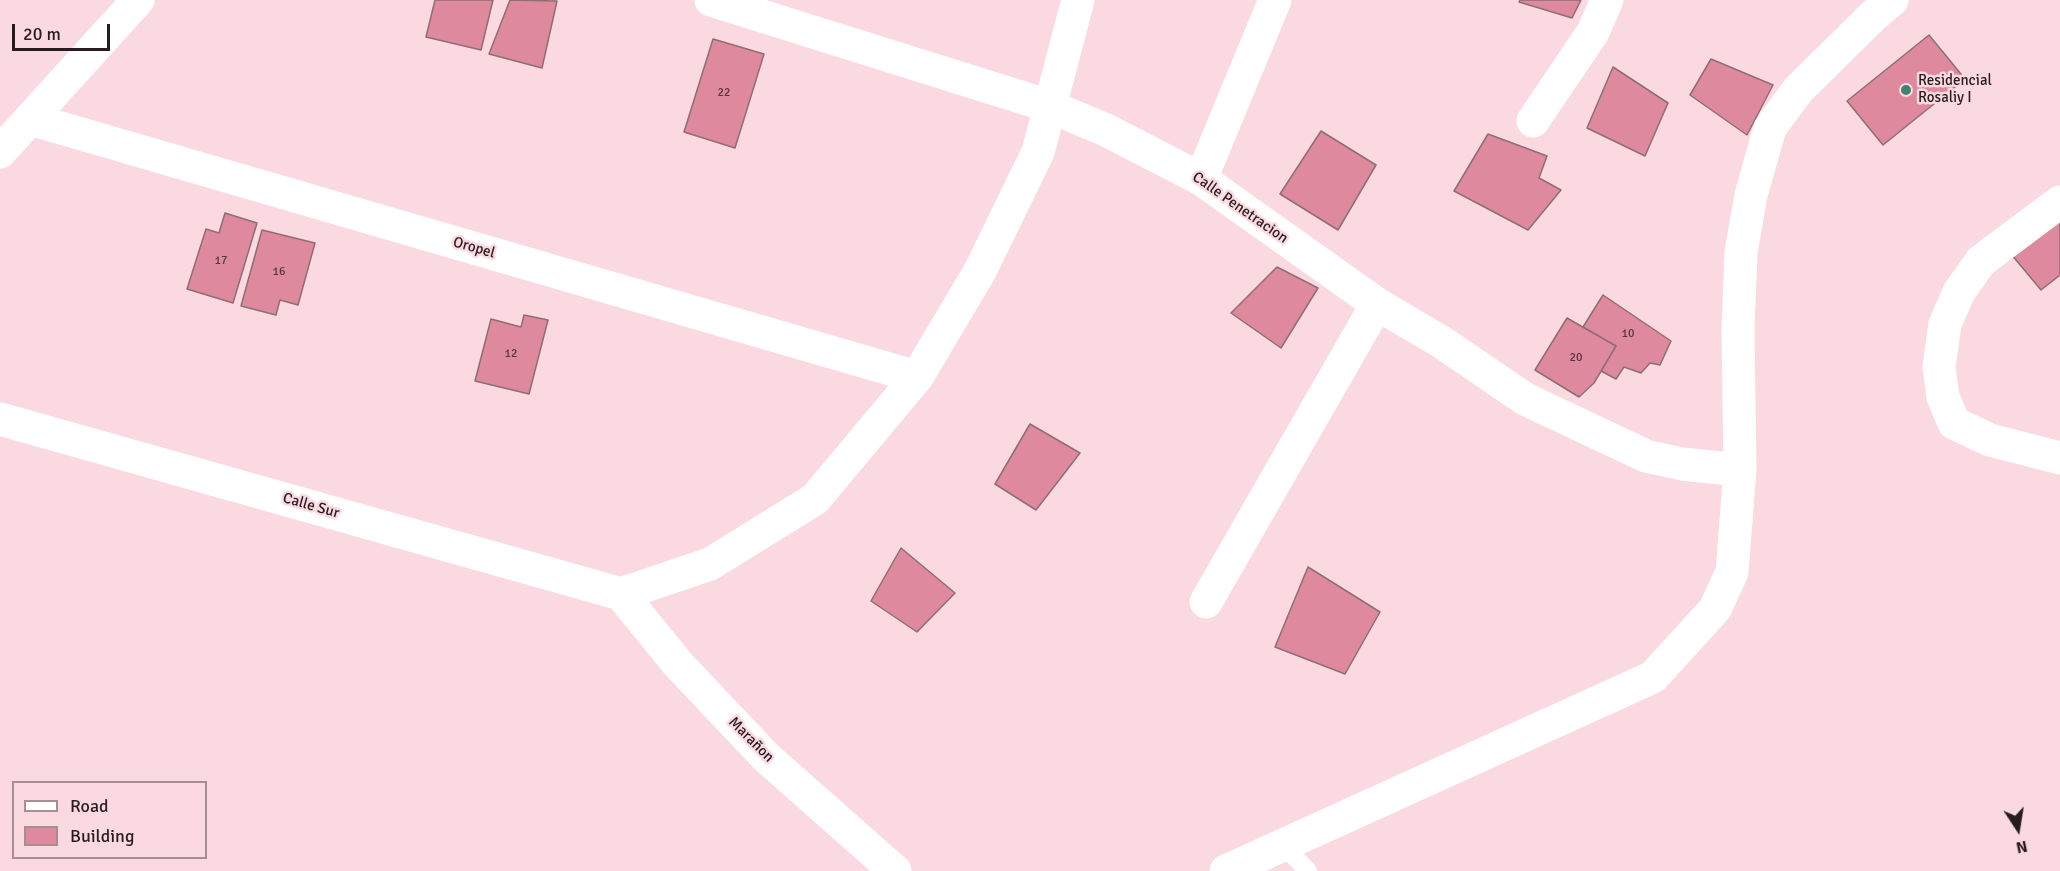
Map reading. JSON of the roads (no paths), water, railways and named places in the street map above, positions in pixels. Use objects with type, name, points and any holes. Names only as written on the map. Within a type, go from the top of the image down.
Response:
[{"type":"street","points":[[0,152],[138,0]]},
{"type":"street","name":"Calle Penetracion","points":[[711,0],[1049,105],[1106,130],[1201,178],[1377,304],[1443,343],[1525,399],[1646,456],[1682,464],[1740,470]]},
{"type":"street","points":[[621,594],[710,564],[814,499],[917,378],[980,271],[1038,152],[1078,0]]},
{"type":"street","points":[[1201,178],[1275,0]]},
{"type":"street","points":[[1533,121],[1593,32],[1607,0]]},
{"type":"street","points":[[1226,871],[1653,677],[1715,609],[1732,572],[1740,470],[1738,329],[1741,252],[1751,195],[1770,128],[1798,90],[1892,0]]},
{"type":"street","name":"Oropel","points":[[30,119],[917,378]]},
{"type":"street","points":[[2060,201],[1981,261],[1959,291],[1945,324],[1939,367],[1943,397],[1954,423],[1990,440],[2060,458]]},
{"type":"street","points":[[1206,602],[1377,304]]},
{"type":"street","name":"Calle Sur","points":[[0,419],[621,594]]},
{"type":"street","name":"Marañon","points":[[621,594],[678,664],[766,757],[895,871]]},
{"type":"lane","points":[[1283,845],[1308,871]]},
{"type":"place","name":"Residencial Rosaliy I","points":[[1906,90]]}]
